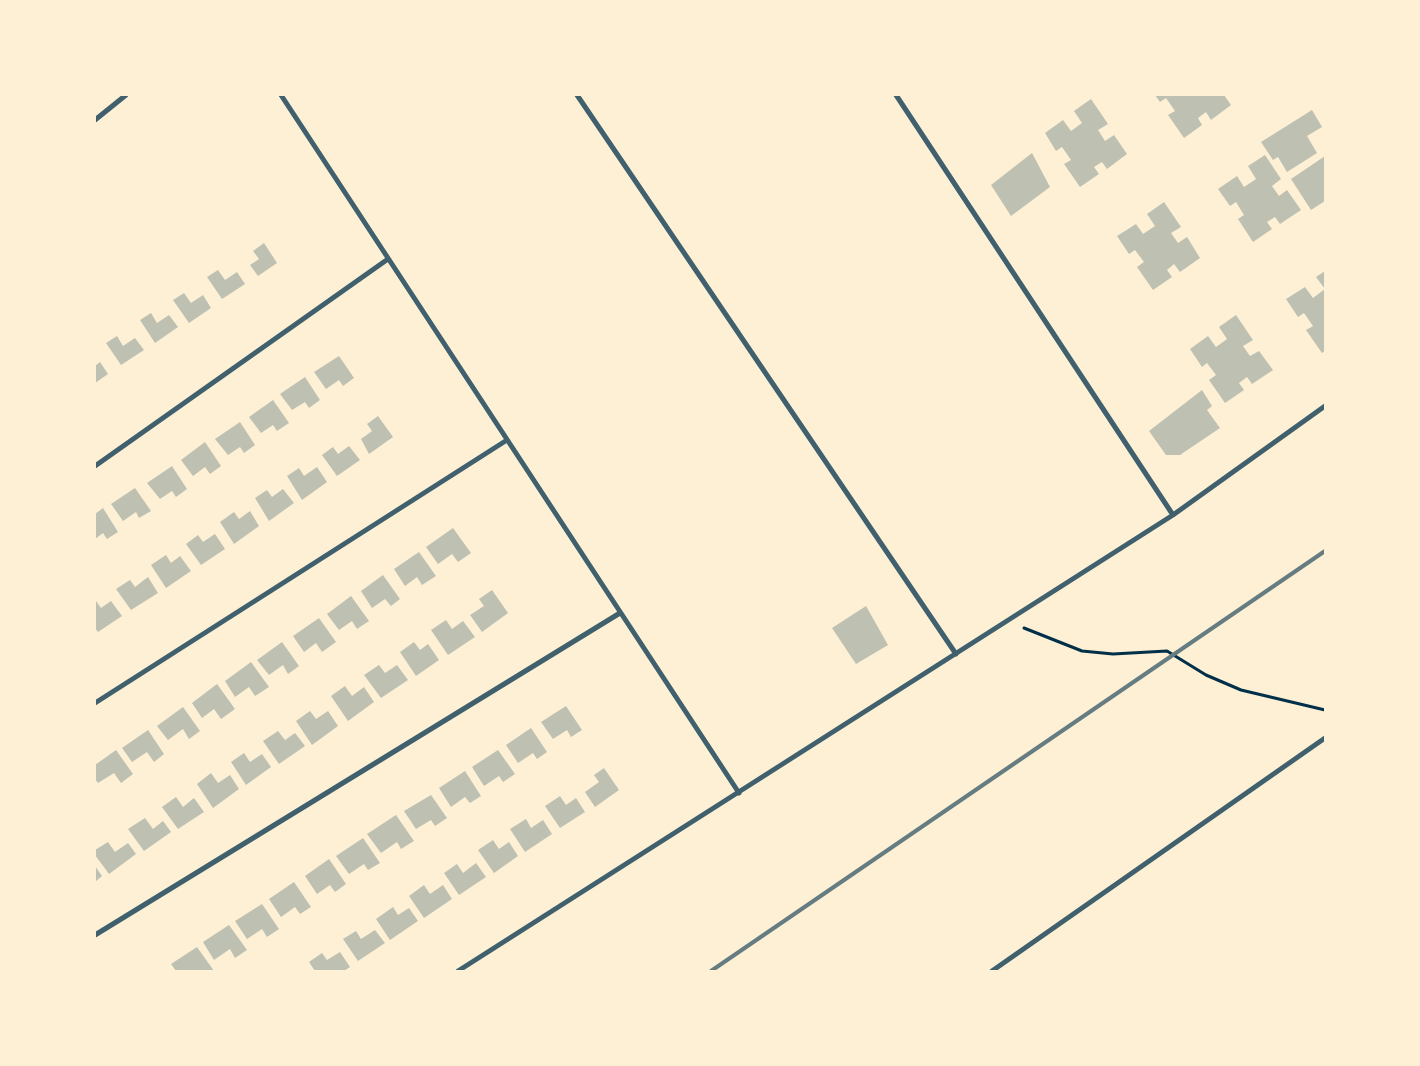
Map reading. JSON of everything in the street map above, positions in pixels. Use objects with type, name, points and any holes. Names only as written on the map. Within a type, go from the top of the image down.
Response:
[{"type":"street","points":[[95,120],[126,95]]},
{"type":"street","points":[[281,95],[739,793]]},
{"type":"street","points":[[577,95],[956,654]]},
{"type":"street","points":[[896,95],[1173,515]]},
{"type":"street","points":[[95,466],[388,259]]},
{"type":"street","points":[[458,971],[1173,515],[1325,406]]},
{"type":"street","points":[[95,703],[507,440]]},
{"type":"street","points":[[95,935],[620,613]]},
{"type":"street","points":[[992,971],[1325,738]]},
{"type":"path","points":[[1012,619],[1026,629],[1082,651],[1112,654],[1167,651],[1206,675],[1241,690],[1325,710]]},
{"type":"building","points":[[1155,95],[1224,95],[1231,105],[1211,120],[1206,112],[1198,118],[1202,125],[1184,138],[1168,115],[1175,111],[1166,98],[1160,102]]},
{"type":"building","points":[[1091,99],[1108,124],[1098,130],[1105,141],[1114,135],[1127,154],[1107,169],[1102,162],[1094,167],[1099,174],[1080,187],[1064,164],[1071,160],[1062,147],[1056,151],[1045,133],[1063,120],[1071,131],[1082,123],[1074,111]]},
{"type":"building","points":[[1312,110],[1322,127],[1307,136],[1317,153],[1287,172],[1278,157],[1273,160],[1261,142]]},
{"type":"building","points":[[1032,153],[1050,187],[1011,216],[991,185]]},
{"type":"building","points":[[1265,155],[1281,179],[1272,186],[1279,196],[1287,190],[1301,210],[1280,224],[1275,217],[1267,222],[1272,229],[1253,242],[1238,219],[1244,215],[1236,202],[1230,206],[1218,189],[1237,176],[1244,187],[1256,179],[1248,166]]},
{"type":"building","points":[[1325,156],[1325,201],[1311,210],[1291,179]]},
{"type":"building","points":[[1164,202],[1181,227],[1171,233],[1178,243],[1187,237],[1200,258],[1180,272],[1174,264],[1167,270],[1172,277],[1153,290],[1137,267],[1144,262],[1135,250],[1129,254],[1117,236],[1136,224],[1143,234],[1155,226],[1147,214]]},
{"type":"building","points":[[264,243],[277,263],[258,276],[250,265],[259,259],[253,251]]},
{"type":"building","points":[[218,270],[225,280],[237,272],[245,284],[222,299],[207,277]]},
{"type":"building","points":[[1325,271],[1325,289],[1316,277]]},
{"type":"building","points":[[1305,287],[1313,298],[1325,289],[1325,351],[1322,353],[1306,330],[1313,326],[1304,313],[1298,317],[1286,299]]},
{"type":"building","points":[[184,293],[191,303],[203,295],[211,308],[189,323],[173,300]]},
{"type":"building","points":[[151,313],[157,323],[169,315],[178,327],[155,343],[140,320]]},
{"type":"building","points":[[1236,315],[1253,340],[1243,346],[1250,356],[1259,351],[1273,370],[1252,384],[1247,377],[1239,383],[1244,390],[1225,403],[1209,380],[1216,375],[1207,363],[1202,367],[1190,349],[1208,336],[1216,347],[1227,339],[1219,327]]},
{"type":"building","points":[[117,336],[123,346],[135,338],[144,350],[121,365],[106,343]]},
{"type":"building","points":[[339,356],[354,378],[343,386],[339,380],[326,389],[314,372]]},
{"type":"building","points":[[100,362],[108,374],[95,383],[95,366]]},
{"type":"building","points":[[305,377],[320,400],[309,408],[305,402],[292,410],[280,394]]},
{"type":"building","points":[[1202,390],[1212,406],[1207,410],[1220,428],[1180,455],[1166,455],[1149,431]]},
{"type":"building","points":[[273,400],[289,423],[277,431],[273,425],[261,433],[249,417]]},
{"type":"building","points":[[378,416],[393,437],[369,454],[361,439],[372,431],[367,424]]},
{"type":"building","points":[[240,422],[255,445],[244,453],[240,447],[228,455],[215,439]]},
{"type":"building","points":[[205,442],[221,466],[210,474],[205,467],[193,476],[181,460]]},
{"type":"building","points":[[349,446],[360,460],[337,476],[322,455],[333,447],[338,454]]},
{"type":"building","points":[[172,466],[187,489],[176,497],[172,491],[160,499],[147,483]]},
{"type":"building","points":[[317,467],[327,482],[302,500],[287,476],[299,468],[304,476]]},
{"type":"building","points":[[135,488],[151,511],[139,518],[136,512],[123,521],[111,504]]},
{"type":"building","points":[[283,489],[294,503],[269,521],[255,498],[267,490],[272,497]]},
{"type":"building","points":[[103,508],[118,532],[107,539],[103,533],[95,539],[95,514]]},
{"type":"building","points":[[250,511],[259,526],[234,544],[220,522],[234,512],[239,519]]},
{"type":"building","points":[[453,528],[471,553],[458,562],[452,554],[438,564],[426,547]]},
{"type":"building","points":[[215,534],[225,549],[201,565],[186,544],[198,535],[203,542]]},
{"type":"building","points":[[419,552],[436,576],[422,585],[417,577],[405,586],[394,569]]},
{"type":"building","points":[[166,555],[171,563],[180,556],[191,571],[166,588],[151,565]]},
{"type":"building","points":[[383,575],[400,599],[391,606],[385,599],[372,608],[361,591]]},
{"type":"building","points":[[148,577],[158,593],[131,610],[116,589],[130,580],[135,587]]},
{"type":"building","points":[[492,590],[508,613],[482,632],[470,615],[484,606],[479,599]]},
{"type":"building","points":[[351,596],[369,621],[357,629],[352,621],[339,630],[327,614]]},
{"type":"building","points":[[96,601],[101,608],[111,601],[122,616],[98,632],[95,628]]},
{"type":"building","points":[[866,606],[888,645],[856,664],[832,628]]},
{"type":"building","points":[[319,618],[336,642],[322,652],[316,643],[304,652],[293,636]]},
{"type":"building","points":[[446,620],[452,629],[463,621],[475,637],[448,655],[431,630]]},
{"type":"building","points":[[282,642],[299,666],[288,674],[283,665],[269,675],[257,660]]},
{"type":"building","points":[[414,642],[420,650],[428,644],[439,660],[416,676],[400,652]]},
{"type":"building","points":[[251,662],[269,687],[255,696],[249,687],[235,697],[225,681]]},
{"type":"building","points":[[379,665],[385,673],[397,665],[408,680],[381,698],[364,675]]},
{"type":"building","points":[[217,684],[235,709],[221,719],[214,709],[202,718],[192,703]]},
{"type":"building","points":[[345,686],[352,696],[364,687],[374,702],[348,721],[331,696]]},
{"type":"building","points":[[566,706],[582,730],[571,737],[567,730],[553,739],[541,722]]},
{"type":"building","points":[[183,707],[200,731],[189,739],[183,729],[168,740],[157,726]]},
{"type":"building","points":[[310,711],[316,719],[328,711],[338,726],[312,745],[296,721]]},
{"type":"building","points":[[531,728],[547,752],[537,759],[533,753],[518,763],[506,745]]},
{"type":"building","points":[[148,730],[164,754],[154,762],[147,752],[132,762],[122,748]]},
{"type":"building","points":[[278,731],[285,740],[295,733],[305,746],[279,764],[263,741]]},
{"type":"building","points":[[116,750],[133,774],[121,783],[114,773],[98,783],[95,779],[95,765]]},
{"type":"building","points":[[498,750],[515,774],[503,782],[499,776],[484,786],[472,767]]},
{"type":"building","points":[[244,753],[250,762],[262,754],[271,767],[246,785],[231,762]]},
{"type":"building","points":[[604,768],[619,790],[595,807],[585,792],[599,782],[594,775]]},
{"type":"building","points":[[465,771],[481,796],[470,803],[465,797],[451,807],[439,788]]},
{"type":"building","points":[[211,773],[218,783],[230,775],[239,789],[213,808],[197,784]]},
{"type":"building","points":[[431,795],[447,818],[435,826],[431,820],[416,829],[404,811]]},
{"type":"building","points":[[560,796],[566,805],[576,798],[585,812],[560,828],[545,806]]},
{"type":"building","points":[[176,797],[183,807],[194,798],[204,812],[178,829],[162,807]]},
{"type":"building","points":[[396,815],[414,841],[401,849],[397,842],[381,853],[367,834]]},
{"type":"building","points":[[145,818],[153,829],[163,821],[171,832],[144,851],[128,829]]},
{"type":"building","points":[[526,819],[531,828],[543,820],[552,834],[525,852],[510,829]]},
{"type":"building","points":[[363,838],[380,863],[368,870],[364,864],[349,874],[336,856]]},
{"type":"building","points":[[493,840],[499,849],[509,842],[518,856],[494,873],[478,850]]},
{"type":"building","points":[[108,842],[115,852],[128,843],[136,854],[109,874],[95,855],[95,850]]},
{"type":"building","points":[[329,859],[346,884],[335,892],[330,885],[317,894],[305,876]]},
{"type":"building","points":[[476,863],[486,877],[459,895],[444,873],[457,864],[463,873]]},
{"type":"building","points":[[95,866],[102,876],[95,882]]},
{"type":"building","points":[[294,882],[311,907],[300,914],[295,907],[281,917],[269,899]]},
{"type":"building","points":[[424,885],[430,894],[443,885],[452,899],[424,918],[409,896]]},
{"type":"building","points":[[262,904],[279,929],[267,937],[262,929],[247,939],[235,921]]},
{"type":"building","points":[[393,907],[398,915],[409,908],[418,921],[390,940],[376,919]]},
{"type":"building","points":[[229,925],[247,950],[235,958],[230,949],[214,960],[203,942]]},
{"type":"building","points":[[375,930],[385,943],[358,961],[343,939],[356,931],[361,939]]},
{"type":"building","points":[[197,947],[214,971],[176,971],[171,964]]},
{"type":"building","points":[[340,952],[350,967],[344,971],[315,971],[309,962],[322,953],[327,960]]},
{"type":"railway","points":[[711,971],[1325,551]]}]
